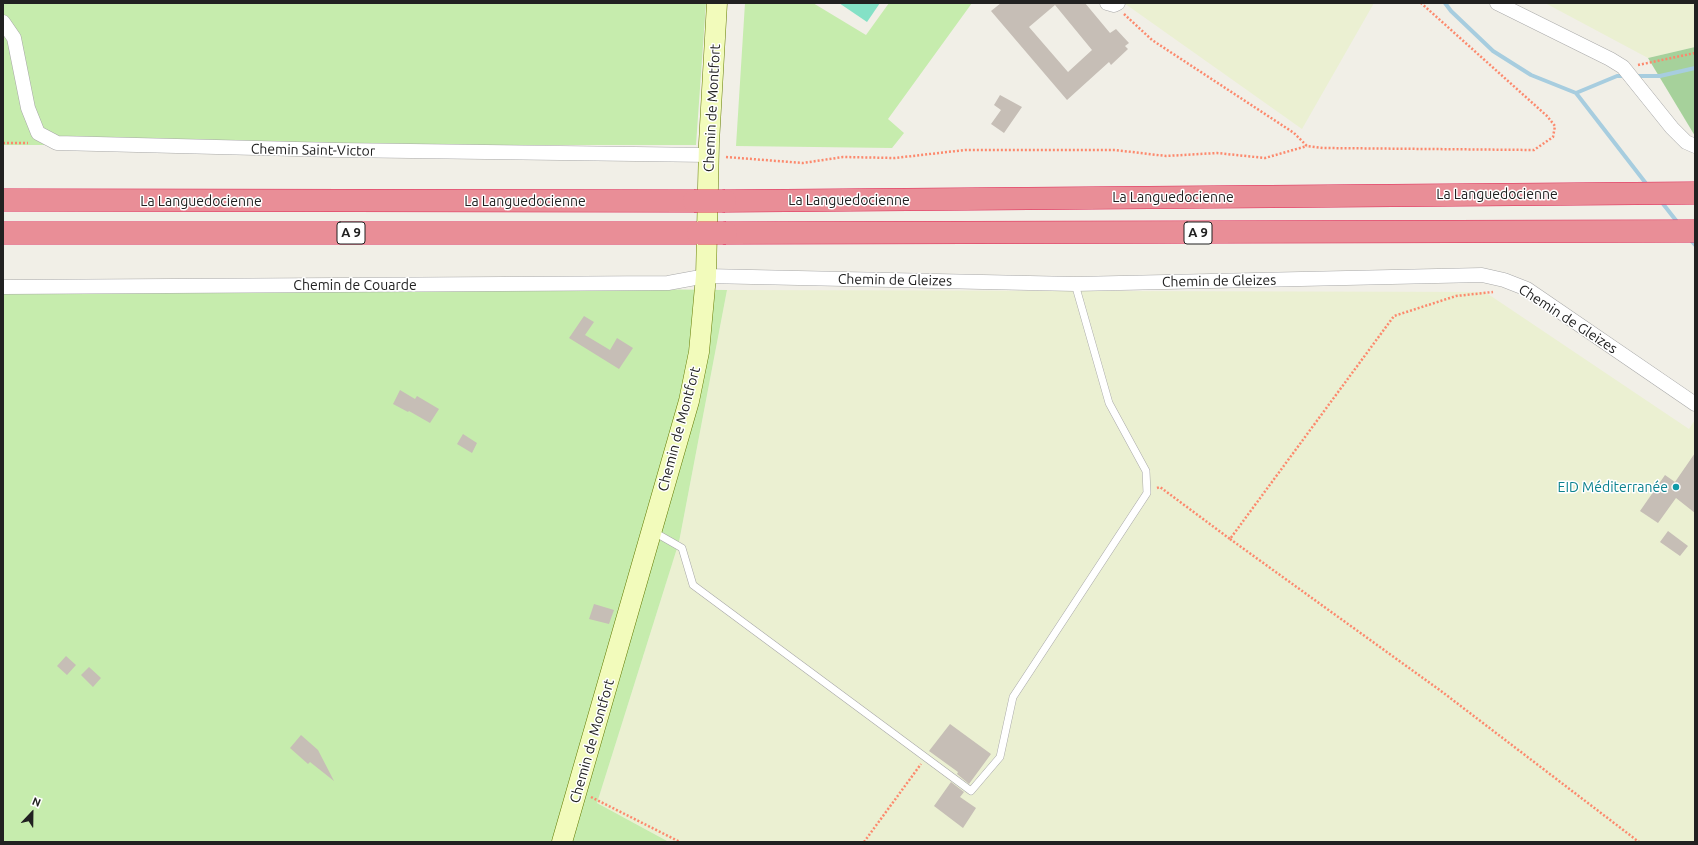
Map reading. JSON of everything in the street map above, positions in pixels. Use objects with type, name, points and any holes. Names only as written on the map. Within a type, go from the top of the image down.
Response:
[{"type":"highway","name":"La Languedocienne","points":[[3,200],[725,201],[1695,193]]},
{"type":"highway","name":"A 9","points":[[3,233],[726,234],[1695,231]]},
{"type":"street","name":"Chemin de Montfort","points":[[562,842],[689,401],[698,352],[706,276],[709,155],[716,3]]},
{"type":"street","points":[[1497,3],[1610,59],[1623,67],[1672,128],[1686,142],[1695,146]]},
{"type":"street","name":"Chemin Saint-Victor","points":[[3,22],[14,38],[28,108],[38,133],[57,144],[336,150],[709,155]]},
{"type":"street","name":"Chemin de Gleizes","points":[[706,276],[1075,284],[1482,275],[1504,280],[1527,289],[1695,404]]},
{"type":"street","name":"Chemin de Couarde","points":[[3,287],[668,283],[706,276]]},
{"type":"lane","points":[[652,530],[682,548],[693,585],[971,791],[1000,757],[1013,697],[1147,493],[1146,471],[1109,403],[1075,284]]},
{"type":"path","points":[[709,155],[802,164],[843,157],[895,158],[965,150],[1115,150],[1166,156],[1218,153],[1265,158],[1307,146],[1323,148],[1534,150],[1553,137],[1555,126],[1547,116],[1421,3]]},
{"type":"path","points":[[1113,4],[1152,40],[1294,133],[1307,146]]},
{"type":"path","points":[[1623,67],[1695,52]]},
{"type":"path","points":[[1230,539],[1394,316],[1456,296],[1495,292]]},
{"type":"path","points":[[1147,493],[1160,487],[1441,691],[1639,842]]},
{"type":"path","points":[[864,842],[926,758]]},
{"type":"path","points":[[578,790],[680,842]]},
{"type":"green space","points":[[3,3],[706,3],[696,145],[3,145]]},
{"type":"green space","points":[[745,3],[813,3],[866,35],[889,3],[972,3],[888,119],[904,133],[892,148],[736,146]]},
{"type":"green space","points":[[839,3],[880,3],[867,22]]},
{"type":"green space","points":[[1124,3],[1374,3],[1302,129]]},
{"type":"green space","points":[[1545,3],[1695,3],[1695,47],[1648,58]]},
{"type":"green space","points":[[1695,47],[1695,136],[1648,58]]},
{"type":"green space","points":[[3,283],[727,290],[679,542],[597,803],[669,842],[3,842]]},
{"type":"green space","points":[[727,290],[1485,292],[1689,429],[1695,420],[1695,842],[669,842],[597,803],[679,542]]},
{"type":"building","points":[[1001,3],[1085,3],[1110,33],[1116,29],[1129,43],[1125,46],[1128,49],[1111,65],[1109,62],[1067,100],[991,11]],"holes":[[[1055,5],[1092,50],[1068,72],[1029,27]]]},
{"type":"building","points":[[1000,95],[1022,107],[1004,133],[991,124],[1001,110],[994,105]]},
{"type":"building","points":[[584,316],[594,322],[585,335],[610,350],[617,338],[633,348],[619,369],[569,338]]},
{"type":"building","points":[[400,390],[415,399],[417,396],[439,409],[430,423],[393,404]]},
{"type":"building","points":[[463,434],[477,443],[472,453],[457,444]]},
{"type":"building","name":"EID Méditerranée","points":[[1695,453],[1695,513],[1676,498],[1658,523],[1640,511],[1665,475],[1675,482]]},
{"type":"building","points":[[1668,531],[1688,546],[1680,556],[1660,542]]},
{"type":"building","points":[[594,604],[614,610],[609,624],[589,619]]},
{"type":"building","points":[[66,656],[76,665],[67,675],[57,666]]},
{"type":"building","points":[[89,667],[101,678],[93,687],[81,675]]},
{"type":"building","points":[[950,724],[991,754],[969,784],[957,774],[958,772],[929,751]]},
{"type":"building","points":[[301,735],[318,750],[334,781],[310,762],[308,764],[290,748]]},
{"type":"building","points":[[951,782],[964,792],[960,797],[976,808],[963,828],[934,806]]},
{"type":"waterway","points":[[1445,3],[1451,11],[1493,51],[1531,75],[1576,93],[1617,76],[1625,76]]},
{"type":"waterway","points":[[1634,76],[1660,76],[1695,68]]},
{"type":"waterway","points":[[1576,93],[1648,186]]},
{"type":"waterway","points":[[1660,200],[1678,223]]},
{"type":"waterway","points":[[1689,238],[1695,245]]},
{"type":"place","name":"EID Méditerranée","points":[[1676,487]]}]
